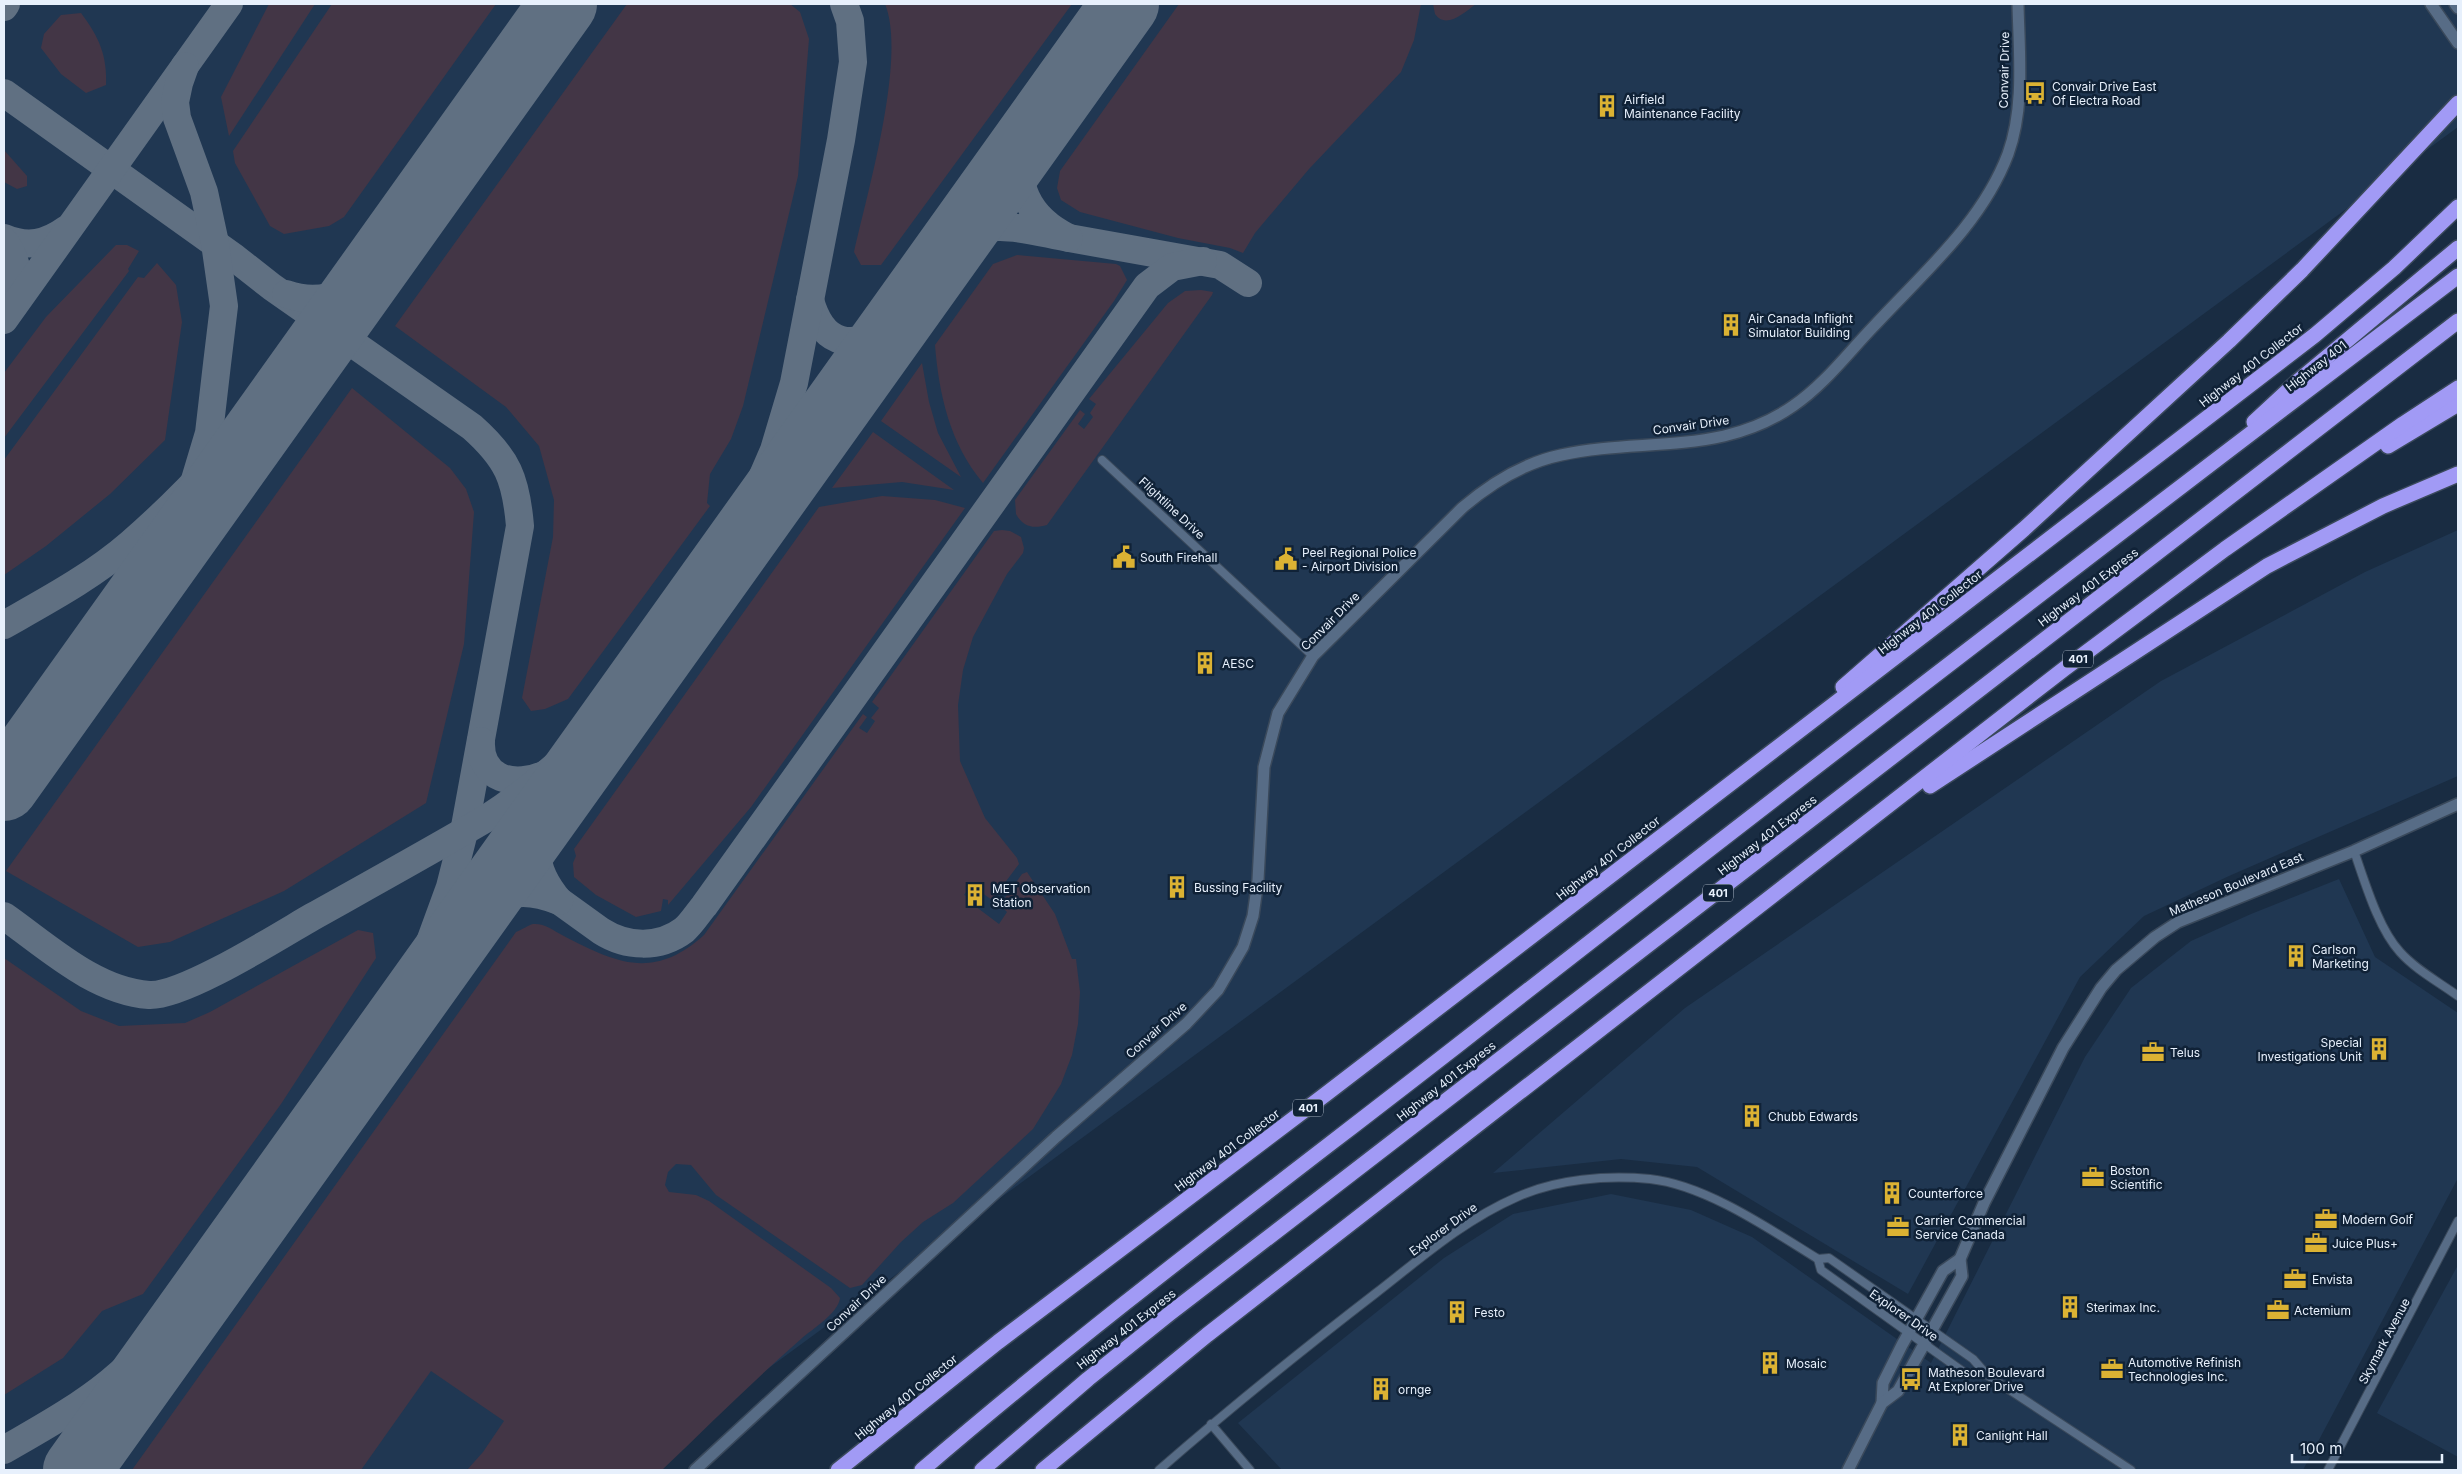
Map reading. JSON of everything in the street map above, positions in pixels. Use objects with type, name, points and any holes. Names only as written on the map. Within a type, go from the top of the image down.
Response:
[{"type":"highway","points":[[1777,747],[1858,673],[2024,529],[2229,341],[2302,270],[2458,103]]},
{"type":"highway","points":[[2394,268],[2458,207]]},
{"type":"highway","points":[[2394,268],[2458,220]]},
{"type":"highway","points":[[2192,478],[2296,382],[2458,248]]},
{"type":"highway","name":"Highway 401 Collector","points":[[838,1470],[998,1342],[1326,1094],[2315,335],[2394,268]]},
{"type":"highway","name":"Highway 401","points":[[2192,478],[2458,276]]},
{"type":"highway","name":"Highway 401 Express","points":[[982,1470],[1088,1379],[1177,1308],[2458,321]]},
{"type":"highway","points":[[2294,502],[2458,388]]},
{"type":"highway","points":[[2294,502],[2458,404]]},
{"type":"highway","points":[[1867,824],[1978,757],[2202,607],[2267,566],[2383,506],[2458,474]]},
{"type":"highway","name":"Highway 401 Express","points":[[922,1470],[1017,1388],[1209,1236],[1820,762],[2192,478]]},
{"type":"highway","name":"401","points":[[1043,1470],[1207,1335],[2159,597],[2294,502]]},
{"type":"street","name":"Convair Drive","points":[[695,1470],[1056,1137],[1186,1024],[1218,990],[1242,947],[1253,916],[1258,880],[1264,767],[1269,740],[1278,713],[1313,656],[1462,508],[1489,486],[1512,472],[1542,460],[1569,453],[1724,436],[1754,427],[1773,418],[1793,406],[1818,386],[1943,251],[1977,213],[1989,194],[2009,152],[2016,120],[2019,82],[2018,4]]},
{"type":"street","points":[[2431,4],[2458,43]]},
{"type":"street","points":[[2455,4],[2458,8]]},
{"type":"street","name":"Flightline Drive","points":[[1102,460],[1313,656]]},
{"type":"street","name":"Matheson Boulevard East","points":[[1882,1403],[1898,1392],[1923,1343],[1962,1276],[1960,1259],[1984,1203],[2063,1048],[2100,988],[2116,970],[2155,936],[2178,922],[2354,851],[2458,804]]},
{"type":"street","points":[[2354,851],[2374,906],[2398,950],[2416,966],[2458,996]]},
{"type":"street","name":"Explorer Drive","points":[[1159,1470],[1211,1424],[1449,1236],[1484,1213],[1518,1196],[1550,1186],[1578,1180],[1614,1178],[1652,1179],[1689,1190],[1728,1205],[1818,1259],[1829,1258],[1932,1328],[1973,1359],[1987,1376],[2131,1470]]},
{"type":"street","name":"Skymark Avenue","points":[[2328,1470],[2458,1221]]},
{"type":"street","name":"Explorer Drive","points":[[1818,1259],[1820,1270],[1965,1373],[1987,1376]]},
{"type":"street","name":"Matheson Boulevard East","points":[[1848,1470],[1882,1403],[1883,1383],[1909,1333],[1943,1271],[1960,1259]]},
{"type":"street","points":[[1211,1424],[1250,1470]]},
{"type":"shaded area","points":[[4,4],[2458,4],[2458,127],[630,1470],[4,1470]]},
{"type":"shaded area","points":[[269,4],[315,4],[229,136],[221,97]]},
{"type":"shaded area","points":[[332,4],[496,4],[344,217],[329,226],[284,234],[270,226],[235,163],[233,151]]},
{"type":"shaded area","points":[[627,4],[790,4],[800,12],[809,39],[798,176],[743,406],[731,439],[710,474],[707,503],[710,506],[568,699],[545,709],[531,711],[522,698],[553,537],[554,500],[539,446],[506,407],[395,326]]},
{"type":"shaded area","points":[[885,4],[1072,4],[881,265],[861,265],[854,252],[883,126],[888,90],[891,27]]},
{"type":"shaded area","points":[[1179,4],[1421,4],[1414,40],[1401,72],[1309,169],[1255,233],[1243,253],[1230,248],[1178,238],[1080,212],[1061,200],[1057,188],[1060,171]]},
{"type":"shaded area","points":[[1433,4],[1476,4],[1456,18],[1444,20],[1435,14]]},
{"type":"shaded area","points":[[81,13],[93,30],[101,47],[106,74],[106,85],[86,93],[61,74],[41,48],[44,34],[61,15]]},
{"type":"shaded area","points":[[4,150],[27,176],[27,186],[17,189],[4,182]]},
{"type":"shaded area","points":[[116,245],[127,245],[139,251],[128,269],[129,271],[4,438],[4,373],[46,317]]},
{"type":"shaded area","points":[[1017,255],[1116,264],[1120,266],[1127,280],[1114,301],[983,483],[962,452],[948,418],[943,400],[935,345],[993,264]]},
{"type":"shaded area","points":[[157,263],[176,285],[182,322],[165,440],[110,494],[46,546],[4,575],[4,460],[138,277],[144,278]]},
{"type":"shaded area","points":[[1201,290],[1213,292],[1047,525],[1033,527],[1022,522],[1016,514],[1015,500],[1080,410],[1085,414],[1078,424],[1084,429],[1093,417],[1090,413],[1096,404],[1089,399],[1168,303],[1185,291]]},
{"type":"shaded area","points":[[922,363],[929,402],[938,433],[961,477],[881,421]]},
{"type":"shaded area","points":[[352,388],[450,468],[466,489],[474,512],[464,644],[426,803],[284,891],[170,942],[138,947],[6,871]]},
{"type":"shaded area","points":[[873,432],[954,490],[902,482],[832,488]]},
{"type":"shaded area","points":[[882,496],[935,500],[965,508],[751,807],[668,905],[668,900],[663,899],[661,911],[636,917],[596,895],[574,877],[573,863],[576,856],[574,849],[819,507]]},
{"type":"shaded area","points":[[2458,530],[2458,776],[2229,876],[2144,916],[2080,977],[1908,1294],[1697,1167],[1621,1159],[1493,1173],[1685,1008],[2161,681],[2365,572]]},
{"type":"shaded area","points":[[994,531],[1010,531],[1021,537],[1024,548],[1023,553],[1007,574],[973,637],[963,670],[958,705],[960,761],[985,818],[1017,858],[1019,864],[992,900],[971,885],[964,895],[969,897],[967,900],[999,924],[1007,912],[1003,908],[1002,902],[1022,874],[1027,872],[1055,914],[1072,959],[1076,959],[1080,992],[1078,1024],[1072,1055],[1061,1084],[1033,1129],[953,1203],[923,1222],[901,1242],[862,1285],[850,1288],[716,1195],[691,1165],[676,1164],[668,1172],[665,1185],[669,1192],[696,1195],[709,1201],[831,1288],[840,1298],[835,1310],[824,1321],[765,1371],[662,1470],[467,1470],[483,1452],[504,1421],[431,1371],[361,1470],[132,1470],[516,932],[531,925],[541,925],[600,953],[634,963],[651,963],[668,958],[685,949],[704,935],[863,714],[867,717],[859,728],[867,733],[875,721],[871,718],[879,708],[872,702]]},
{"type":"shaded area","points":[[2339,879],[2375,957],[2458,1013],[2458,1178],[2303,1470],[1282,1470],[1238,1423],[1444,1258],[1513,1214],[1611,1194],[1691,1210],[1752,1237],[1931,1363],[2085,1057],[2131,988],[2191,941],[2251,914]]},
{"type":"shaded area","points":[[358,930],[373,933],[376,958],[281,1104],[143,1294],[102,1311],[63,1358],[4,1395],[4,958],[81,1011],[119,1026],[185,1023],[210,1012]]},
{"type":"shaded area","points":[[2458,1265],[2458,1457],[2377,1413]]},
{"type":"taxiway","points":[[4,320],[229,4]]},
{"type":"taxiway","points":[[727,559],[774,450],[794,383],[841,140],[853,62],[850,21],[844,4]]},
{"type":"taxiway","points":[[894,328],[938,266],[965,240],[980,231],[1006,227],[1069,238],[1043,221],[1033,210],[1026,198],[1021,170],[1023,155],[1030,140],[1086,60]]},
{"type":"taxiway","points":[[116,630],[173,537],[194,483],[209,433],[224,306],[215,243],[204,192],[177,118],[175,102],[185,66]]},
{"type":"taxiway","points":[[4,93],[235,258],[272,287],[472,427],[494,449],[513,482],[520,526],[464,832],[450,887],[427,950],[353,1085]]},
{"type":"taxiway","points":[[4,238],[21,243],[37,243],[52,238],[67,229]]},
{"type":"taxiway","points":[[1069,238],[1220,265],[1248,283]]},
{"type":"taxiway","points":[[4,241],[13,256],[17,272],[14,305]]},
{"type":"taxiway","points":[[494,854],[601,931],[611,936],[632,943],[642,944],[664,940],[684,930],[704,906],[1147,286],[1172,267],[1203,261]]},
{"type":"taxiway","points":[[286,294],[309,299],[329,297],[348,289],[367,277]]},
{"type":"taxiway","points":[[810,300],[823,328],[832,336],[842,340],[866,339],[893,327]]},
{"type":"taxiway","points":[[4,625],[70,587],[131,543],[185,493],[260,411],[332,327]]},
{"type":"taxiway","points":[[4,916],[54,953],[90,976],[129,992],[149,995],[164,993],[207,976],[255,951],[506,806],[541,778],[624,702]]},
{"type":"taxiway","points":[[420,992],[478,915],[488,905],[499,898],[525,893],[541,895],[559,901],[541,872],[538,859],[540,833],[554,807],[602,739]]},
{"type":"taxiway","points":[[481,741],[482,754],[486,765],[501,777],[511,780],[522,780],[546,774]]},
{"type":"taxiway","points":[[4,1450],[71,1410],[110,1382],[156,1339],[227,1261]]},
{"type":"runway","points":[[4,787],[563,4]]},
{"type":"runway","points":[[77,1470],[1125,4]]},
{"type":"place","name":"Convair Drive East Of Electra Road","points":[[2035,93]]},
{"type":"place","name":"Airfield Maintenance Facility","points":[[1607,106]]},
{"type":"place","name":"Air Canada Inflight Simulator Building","points":[[1731,325]]},
{"type":"place","name":"South Firehall","points":[[1124,557]]},
{"type":"place","name":"Peel Regional Police - Airport Division","points":[[1286,559]]},
{"type":"place","name":"AESC","points":[[1205,663]]},
{"type":"place","name":"Bussing Facility","points":[[1177,887]]},
{"type":"place","name":"MET Observation Station","points":[[975,895]]},
{"type":"place","name":"Carlson Marketing","points":[[2296,956]]},
{"type":"place","name":"Special Investigations Unit","points":[[2379,1049]]},
{"type":"place","name":"Telus","points":[[2153,1052]]},
{"type":"place","name":"Chubb Edwards","points":[[1752,1116]]},
{"type":"place","name":"Boston Scientific","points":[[2093,1177]]},
{"type":"place","name":"Counterforce","points":[[1892,1193]]},
{"type":"place","name":"Modern Golf","points":[[2326,1219]]},
{"type":"place","name":"Carrier Commercial Service Canada","points":[[1898,1227]]},
{"type":"place","name":"Juice Plus+","points":[[2316,1243]]},
{"type":"place","name":"Envista","points":[[2295,1279]]},
{"type":"place","name":"Sterimax Inc.","points":[[2070,1307]]},
{"type":"place","name":"Actemium","points":[[2278,1310]]},
{"type":"place","name":"Festo","points":[[1457,1312]]},
{"type":"place","name":"Mosaic","points":[[1770,1363]]},
{"type":"place","name":"Automotive Refinish Technologies Inc.","points":[[2112,1369]]},
{"type":"place","name":"Matheson Boulevard At Explorer Drive","points":[[1911,1379]]},
{"type":"place","name":"ornge","points":[[1381,1389]]},
{"type":"place","name":"Canlight Hall","points":[[1960,1435]]}]
